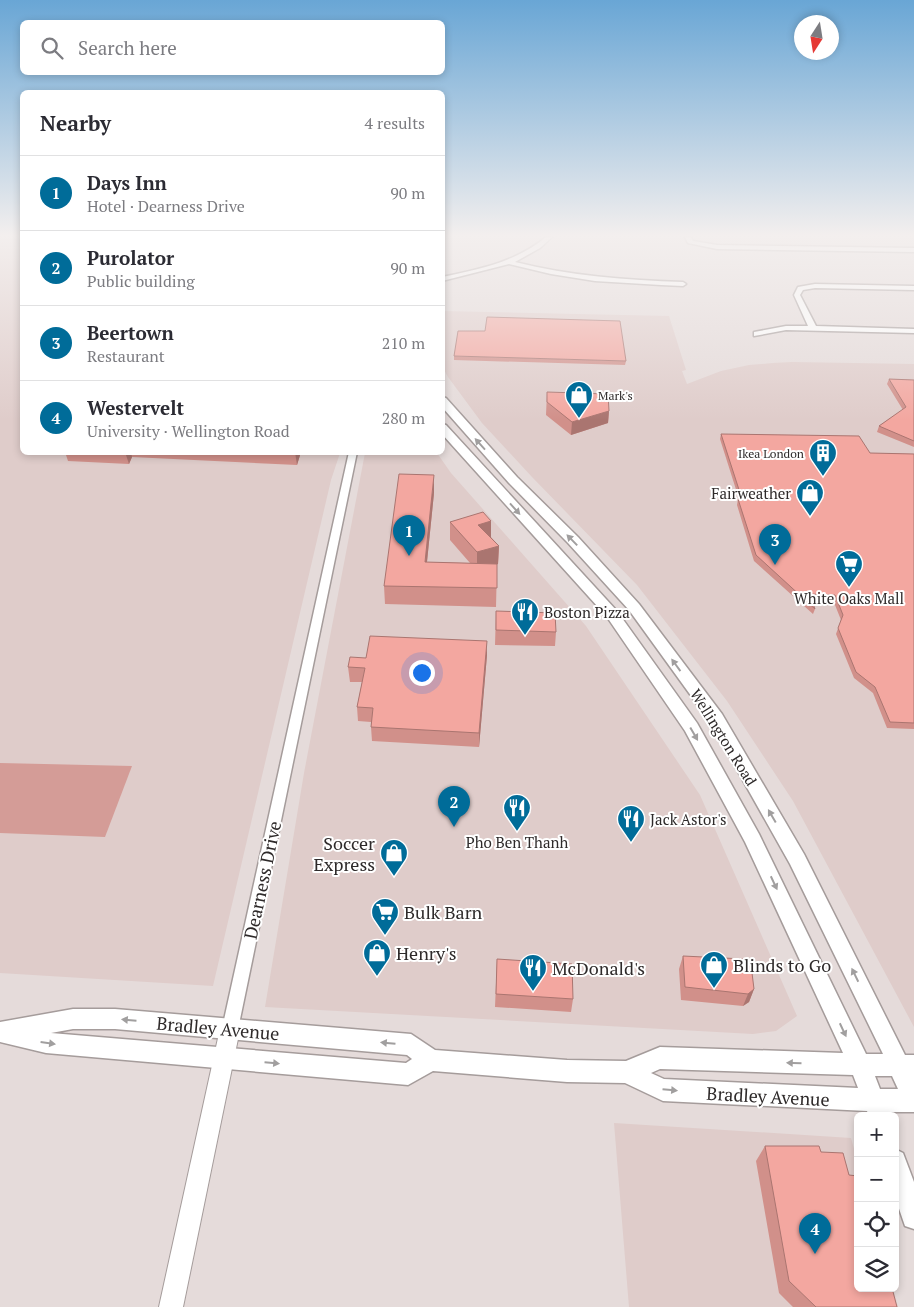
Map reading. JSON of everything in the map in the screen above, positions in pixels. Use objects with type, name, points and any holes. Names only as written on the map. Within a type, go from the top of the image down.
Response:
[{"type":"main road","name":"Wellington Road","points":[[445,403],[505,472],[573,540],[639,615],[716,718],[788,843],[907,1066],[914,1100]]},
{"type":"main road","name":"Wellington Road","points":[[445,430],[617,622],[691,727],[753,839],[860,1065],[877,1108]]},
{"type":"main road","points":[[617,622],[639,615]]},
{"type":"main road","name":"Bradley Avenue","points":[[0,1032],[72,1019],[115,1019],[411,1045],[431,1060],[567,1070],[626,1072],[660,1058],[907,1066]]},
{"type":"main road","name":"Bradley Avenue","points":[[0,1032],[46,1043],[408,1074],[431,1060]]},
{"type":"main road","name":"Bradley Avenue","points":[[626,1072],[662,1090],[877,1108],[914,1100]]},
{"type":"main road","points":[[899,1173],[914,1217]]},
{"type":"street","points":[[798,298],[813,328]]},
{"type":"street","points":[[757,334],[786,328],[914,331]]},
{"type":"street","name":"Dearness Drive","points":[[171,1307],[352,455]]},
{"type":"shaded area","points":[[0,298],[20,298],[20,455],[339,455],[331,480],[213,986],[0,973]]},
{"type":"shaded area","points":[[445,311],[669,316],[686,370],[682,371],[687,384],[721,371],[749,365],[792,362],[914,364],[914,1027],[793,801],[727,701],[637,585],[482,423],[445,372]]},
{"type":"shaded area","points":[[365,455],[438,455],[451,473],[586,626],[700,795],[797,1016],[776,1031],[753,1034],[265,1007],[304,773]]},
{"type":"shaded area","points":[[0,763],[132,766],[105,837],[0,833]]},
{"type":"shaded area","points":[[614,1123],[851,1138],[854,1149],[854,1292],[894,1292],[898,1307],[629,1307]]},
{"type":"building","points":[[487,317],[620,321],[626,361],[454,356],[458,331],[485,331]]},
{"type":"building","points":[[889,379],[914,380],[914,441],[879,426],[906,407]]},
{"type":"building","points":[[547,392],[608,394],[609,411],[572,422],[547,402]]},
{"type":"building","name":"White Oaks Mall","points":[[721,434],[859,436],[870,453],[914,454],[914,723],[890,722],[875,687],[856,672],[838,628],[843,615],[835,595],[809,594],[815,609],[756,555],[738,499],[742,499]]},
{"type":"building","points":[[399,474],[434,475],[425,562],[497,564],[497,588],[384,586]]},
{"type":"building","points":[[483,512],[491,521],[478,525],[499,546],[477,552],[450,522]]},
{"type":"building","points":[[496,611],[555,613],[556,632],[496,630]]},
{"type":"building","points":[[370,636],[487,641],[479,733],[371,727],[373,708],[357,707],[365,668],[348,667],[350,657],[366,658]]},
{"type":"building","points":[[683,956],[744,959],[751,965],[754,989],[748,994],[685,987]]},
{"type":"building","name":"McDonald's","points":[[497,959],[572,964],[573,999],[496,994]]},
{"type":"building","points":[[765,1146],[819,1146],[821,1152],[843,1153],[849,1175],[854,1176],[854,1292],[893,1292],[897,1307],[816,1307],[789,1281]]},
{"type":"place","name":"Mark's","points":[[579,419]]},
{"type":"place","name":"Ikea London","points":[[823,477]]},
{"type":"place","name":"Fairweather","points":[[810,517]]},
{"type":"place","name":"Days Inn","points":[[409,556]]},
{"type":"place","name":"Beertown","points":[[775,565]]},
{"type":"place","name":"White Oaks Mall","points":[[849,588]]},
{"type":"place","name":"Boston Pizza","points":[[525,636]]},
{"type":"place","name":"Purolator","points":[[454,827]]},
{"type":"place","name":"Pho Ben Thanh","points":[[517,832]]},
{"type":"place","name":"Jack Astor's","points":[[631,843]]},
{"type":"place","name":"Soccer Express","points":[[394,877]]},
{"type":"place","name":"Bulk Barn","points":[[385,936]]},
{"type":"place","name":"Henry's","points":[[377,977]]},
{"type":"place","name":"Blinds to Go","points":[[714,989]]},
{"type":"place","name":"McDonald's","points":[[533,992]]},
{"type":"place","name":"Westervelt","points":[[815,1254]]}]
